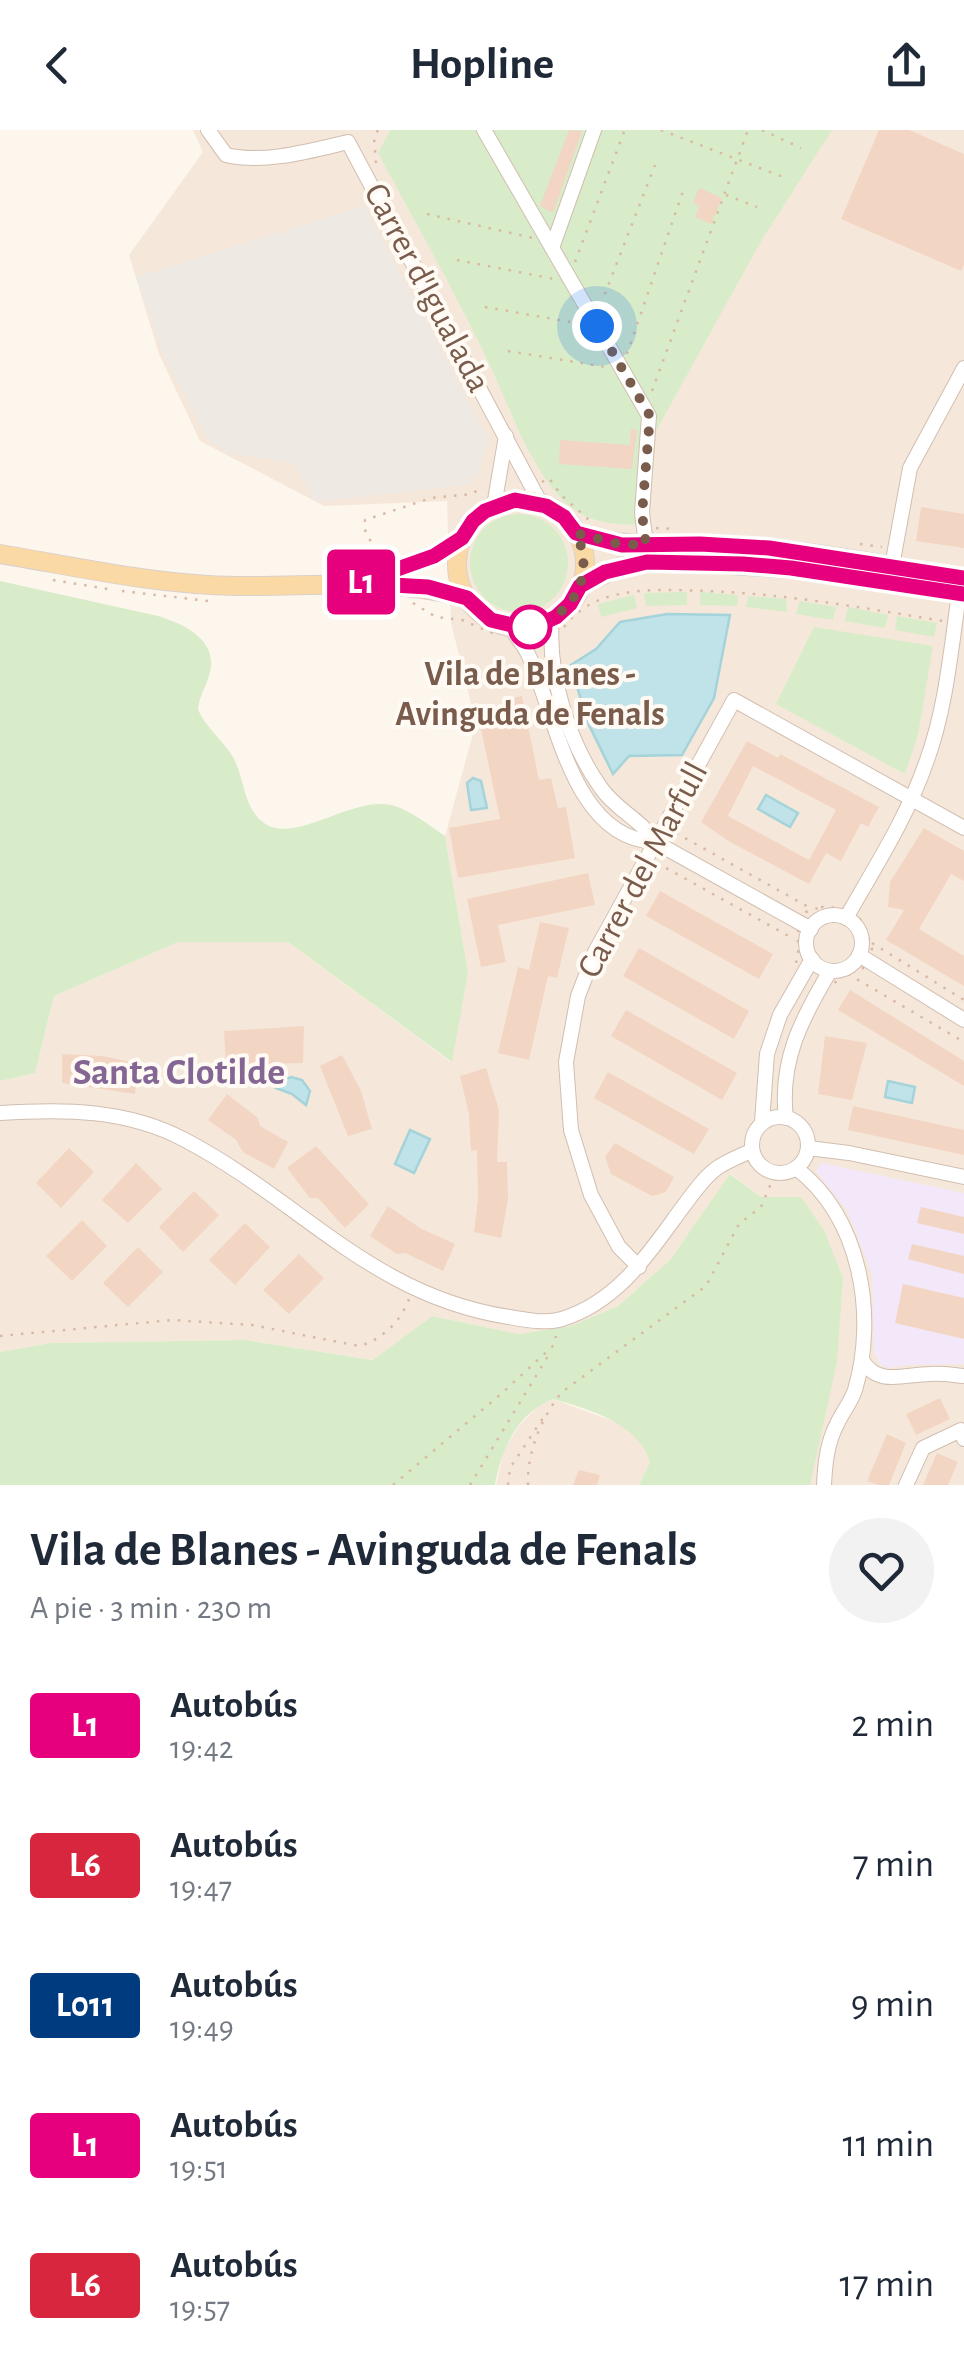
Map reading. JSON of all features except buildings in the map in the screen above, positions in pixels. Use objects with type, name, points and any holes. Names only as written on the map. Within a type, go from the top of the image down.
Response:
[{"type":"main road","points":[[358,583],[434,556],[462,538],[477,517],[494,506],[515,500],[542,504],[564,517],[576,533],[584,562],[580,586],[567,607],[552,620],[504,631],[467,598],[457,568],[462,538]]},
{"type":"main road","points":[[576,533],[622,545],[744,546],[892,566],[962,589]]},
{"type":"main road","points":[[0,554],[130,576],[233,586],[358,583],[428,587],[467,598]]},
{"type":"main road","points":[[580,586],[624,565],[673,560],[791,568],[962,589]]},
{"type":"street","name":"Carrer d'Igualada","points":[[208,130],[226,155],[243,159],[348,142],[542,504]]},
{"type":"street","points":[[484,130],[650,416],[642,514],[646,544]]},
{"type":"street","points":[[550,245],[594,130]]},
{"type":"street","points":[[892,566],[910,468],[959,392],[964,368]]},
{"type":"street","name":"Carrer d'Igualada","points":[[494,506],[506,435]]},
{"type":"street","points":[[848,914],[912,799],[932,741],[962,589]]},
{"type":"street","points":[[552,620],[550,642],[558,688],[578,745],[601,789],[646,827],[655,842]]},
{"type":"street","points":[[504,631],[525,648],[561,752],[586,798],[610,823],[633,838],[655,842],[806,926]]},
{"type":"street","name":"Carrer del Marfull","points":[[639,1268],[619,1247],[591,1195],[571,1130],[566,1062],[578,996],[595,952],[734,700],[912,799]]},
{"type":"street","points":[[912,799],[964,828]]},
{"type":"street","points":[[806,926],[823,918],[848,914]]},
{"type":"street","points":[[848,914],[859,930],[864,959],[964,1020]]},
{"type":"street","points":[[762,1122],[786,1118],[796,1122],[806,1135],[808,1148],[796,1168],[775,1174],[760,1166],[752,1151],[752,1136],[762,1122],[767,1054],[780,1015],[808,966],[806,926]]},
{"type":"street","points":[[786,1118],[786,1064],[795,1033],[826,977],[864,959]]},
{"type":"street","points":[[808,966],[826,977]]},
{"type":"street","points":[[0,1113],[58,1109],[98,1112],[140,1122],[185,1140],[410,1289],[477,1312],[532,1321],[558,1320],[604,1298],[639,1268],[716,1168],[752,1151]]},
{"type":"street","points":[[808,1148],[964,1178]]},
{"type":"street","points":[[796,1168],[811,1180],[832,1209],[856,1261],[864,1297],[862,1360],[853,1395],[835,1427],[825,1460],[824,1485]]},
{"type":"street","points":[[862,1360],[868,1370],[883,1378]]},
{"type":"street","points":[[853,1395],[883,1378],[964,1376]]},
{"type":"street","points":[[906,1485],[923,1448],[963,1429]]},
{"type":"path","points":[[376,166],[374,137],[378,130]]},
{"type":"path","points":[[661,130],[783,177]]},
{"type":"path","points":[[646,410],[748,130]]},
{"type":"path","points":[[762,130],[801,148]]},
{"type":"path","points":[[457,260],[570,280],[624,132]]},
{"type":"path","points":[[484,307],[596,324],[654,166]]},
{"type":"path","points":[[508,350],[622,370],[683,191]]},
{"type":"path","points":[[725,195],[757,207]]},
{"type":"path","points":[[427,214],[550,245]]},
{"type":"path","points":[[560,638],[571,618],[586,606],[614,595],[640,591],[741,592],[955,622]]},
{"type":"path","points":[[413,604],[436,617],[504,631]]},
{"type":"path","points":[[672,828],[814,910]]},
{"type":"path","points":[[650,864],[662,864],[798,942]]},
{"type":"path","points":[[838,907],[848,914],[865,924],[872,954],[864,959],[860,970],[846,974],[831,987],[826,977],[808,966],[795,966],[799,954],[796,930],[806,926],[806,912],[838,907]]},
{"type":"path","points":[[870,942],[964,1000]]},
{"type":"path","points":[[846,974],[964,1042]]},
{"type":"path","points":[[508,1485],[510,1468],[562,1392],[706,1286],[739,1224],[761,1207],[775,1174]]},
{"type":"path","points":[[0,1336],[172,1320],[252,1326],[359,1346],[374,1342],[388,1330],[408,1305],[410,1289]]},
{"type":"path","points":[[470,1485],[554,1345],[558,1320]]},
{"type":"path","points":[[392,1485],[554,1345]]},
{"type":"path","points":[[528,1485],[530,1457],[552,1405]]},
{"type":"shaded area","points":[[193,130],[964,130],[964,1485],[810,1485],[761,1197],[731,1174],[670,1260],[618,1306],[571,1326],[519,1334],[432,1316],[374,1360],[244,1340],[52,1343],[0,1352],[0,1081],[35,1073],[54,996],[178,942],[288,942],[451,1062],[468,973],[445,836],[476,723],[451,623],[447,501],[324,506],[200,441],[159,354],[129,255],[203,152]]},
{"type":"shaded area","points":[[364,206],[488,438],[478,474],[466,485],[316,502],[294,463],[227,453],[207,438],[164,356],[136,277]]},
{"type":"shaded area","points":[[821,1163],[964,1193],[964,1364],[890,1368],[880,1365],[874,1352],[872,1275],[848,1212],[816,1171]]},
{"type":"shaded area","points":[[553,1399],[618,1423],[645,1445],[650,1462],[639,1485],[496,1485],[504,1450],[518,1427],[537,1407]]},
{"type":"green space","points":[[390,130],[832,130],[760,243],[656,431],[649,524],[589,518],[569,505],[547,481],[378,153]]},
{"type":"green space","points":[[519,514],[538,517],[554,528],[565,544],[565,582],[554,598],[538,609],[519,612],[500,609],[484,598],[473,582],[470,563],[473,544],[484,528],[500,517]]},
{"type":"green space","points":[[0,581],[158,616],[199,637],[206,645],[211,666],[198,710],[231,754],[252,809],[264,823],[291,828],[359,807],[391,805],[445,836],[468,973],[452,1062],[288,942],[178,942],[54,996],[35,1073],[0,1081]]},
{"type":"green space","points":[[687,592],[687,605],[646,606],[644,593]]},
{"type":"green space","points":[[700,592],[738,595],[737,606],[700,605]]},
{"type":"green space","points":[[634,595],[637,608],[601,617],[598,604]]},
{"type":"green space","points":[[748,596],[786,599],[787,612],[746,607]]},
{"type":"green space","points":[[800,601],[836,607],[833,620],[796,614]]},
{"type":"green space","points":[[848,607],[888,615],[885,628],[845,621]]},
{"type":"green space","points":[[897,616],[937,623],[934,637],[895,630]]},
{"type":"green space","points":[[814,627],[933,646],[918,735],[905,774],[776,704]]},
{"type":"green space","points":[[730,1174],[761,1197],[801,1197],[824,1230],[843,1278],[837,1362],[810,1485],[639,1485],[650,1462],[635,1438],[597,1413],[553,1399],[520,1423],[502,1459],[495,1485],[0,1485],[0,1352],[51,1343],[244,1340],[373,1360],[432,1316],[519,1334],[571,1326],[618,1306],[670,1260]]},
{"type":"water","points":[[667,614],[730,615],[714,698],[682,755],[629,756],[613,774],[587,721],[571,665],[596,649],[620,622]]},
{"type":"water","points":[[473,778],[481,781],[487,808],[471,810],[467,783]]},
{"type":"water","points":[[766,795],[798,813],[790,827],[758,809]]},
{"type":"water","points":[[291,1077],[302,1080],[310,1091],[306,1105],[276,1088],[280,1081]]},
{"type":"water","points":[[888,1081],[915,1087],[912,1103],[885,1097]]},
{"type":"water","points":[[410,1130],[430,1139],[414,1173],[395,1164]]},
{"type":"bus line","name":"L1","points":[[964,578],[793,550],[700,544],[622,545],[576,533],[556,510],[515,500],[485,511],[462,538],[434,556],[358,583],[428,587],[467,598],[491,620],[520,627],[536,626],[556,617],[570,604],[580,586],[632,563],[673,560],[791,568],[964,594]]},
{"type":"place","name":"Vila de Blanes - Avinguda de Fenals","points":[[530,627]]},
{"type":"district","name":"Santa Clotilde","points":[[179,1073]]},
{"type":"route","points":[[530,627],[556,617],[578,591],[584,562],[576,533],[622,545],[646,544],[642,514],[650,416],[597,326]]}]
